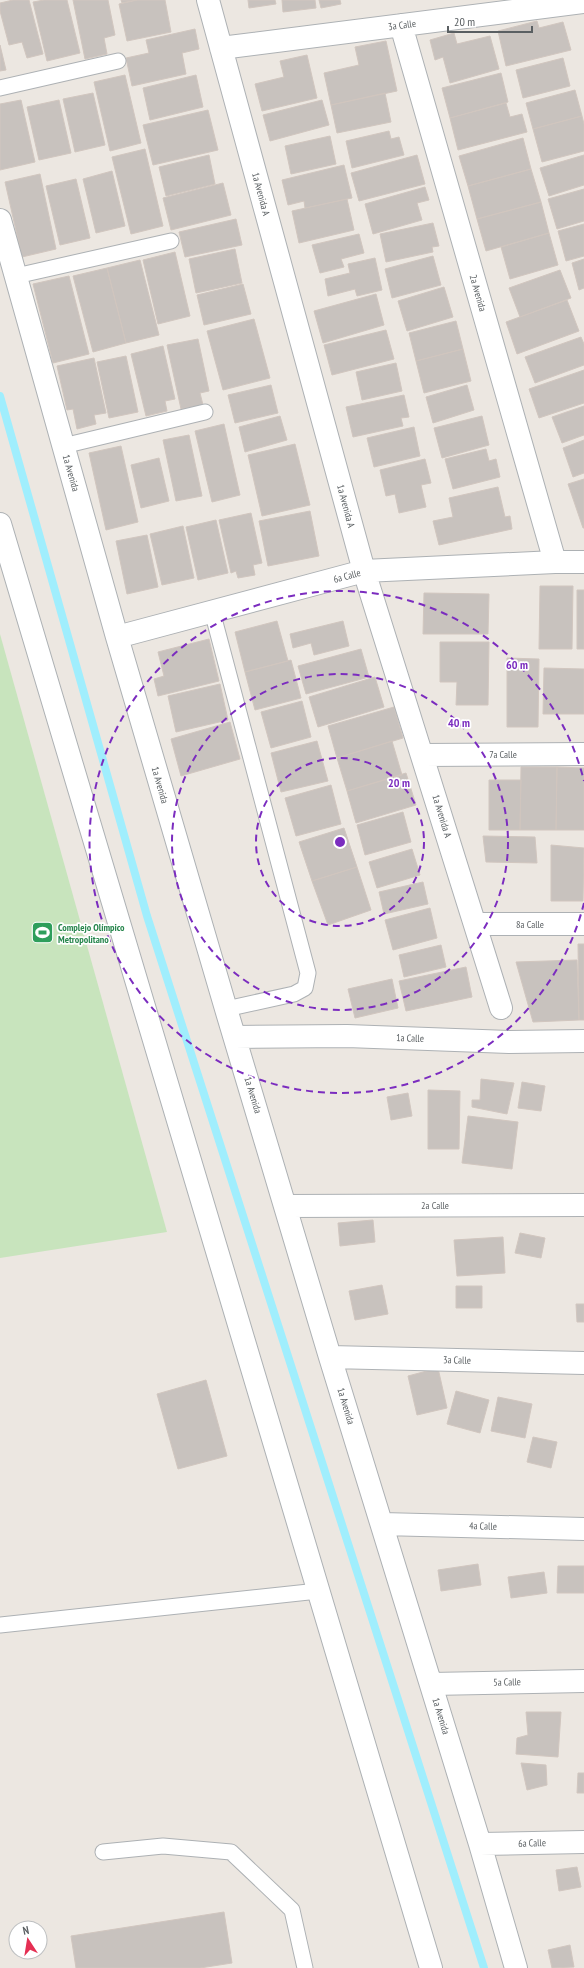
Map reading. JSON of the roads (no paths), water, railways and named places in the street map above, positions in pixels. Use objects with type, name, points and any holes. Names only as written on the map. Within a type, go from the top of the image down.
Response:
[{"type":"street","name":"1a Avenida A","points":[[208,0],[364,571],[423,755],[501,1008]]},
{"type":"street","name":"3a Calle","points":[[221,48],[583,3]]},
{"type":"street","name":"2a Avenida","points":[[401,25],[555,562]]},
{"type":"street","name":"1a Avenida","points":[[0,220],[117,637],[226,1009],[330,1357],[480,1844],[516,1968]]},
{"type":"street","points":[[0,524],[431,1968]]},
{"type":"street","name":"6a Calle","points":[[117,637],[364,571],[584,562]]},
{"type":"street","name":"7a Calle","points":[[423,755],[584,754]]},
{"type":"street","name":"8a Calle","points":[[475,924],[584,924]]},
{"type":"street","name":"1a Calle","points":[[235,1037],[347,1036],[509,1042],[584,1041]]},
{"type":"street","name":"2a Calle","points":[[285,1206],[584,1205]]},
{"type":"street","name":"3a Calle","points":[[330,1357],[584,1363]]},
{"type":"street","name":"4a Calle","points":[[382,1524],[584,1529]]},
{"type":"street","name":"5a Calle","points":[[431,1684],[584,1681]]},
{"type":"street","name":"6a Calle","points":[[480,1844],[584,1842]]},
{"type":"lane","points":[[0,88],[118,61]]},
{"type":"lane","points":[[16,276],[171,241]]},
{"type":"lane","points":[[63,446],[205,412]]},
{"type":"lane","points":[[212,611],[308,973],[305,988],[294,994],[226,1009]]},
{"type":"lane","points":[[0,1625],[318,1591]]},
{"type":"lane","points":[[103,1852],[163,1846],[231,1852],[292,1910],[305,1968]]},
{"type":"waterway","points":[[0,396],[147,916],[484,1968]]},
{"type":"place","name":"Complejo Olímpico Metropolitano","points":[[42,933]]}]
